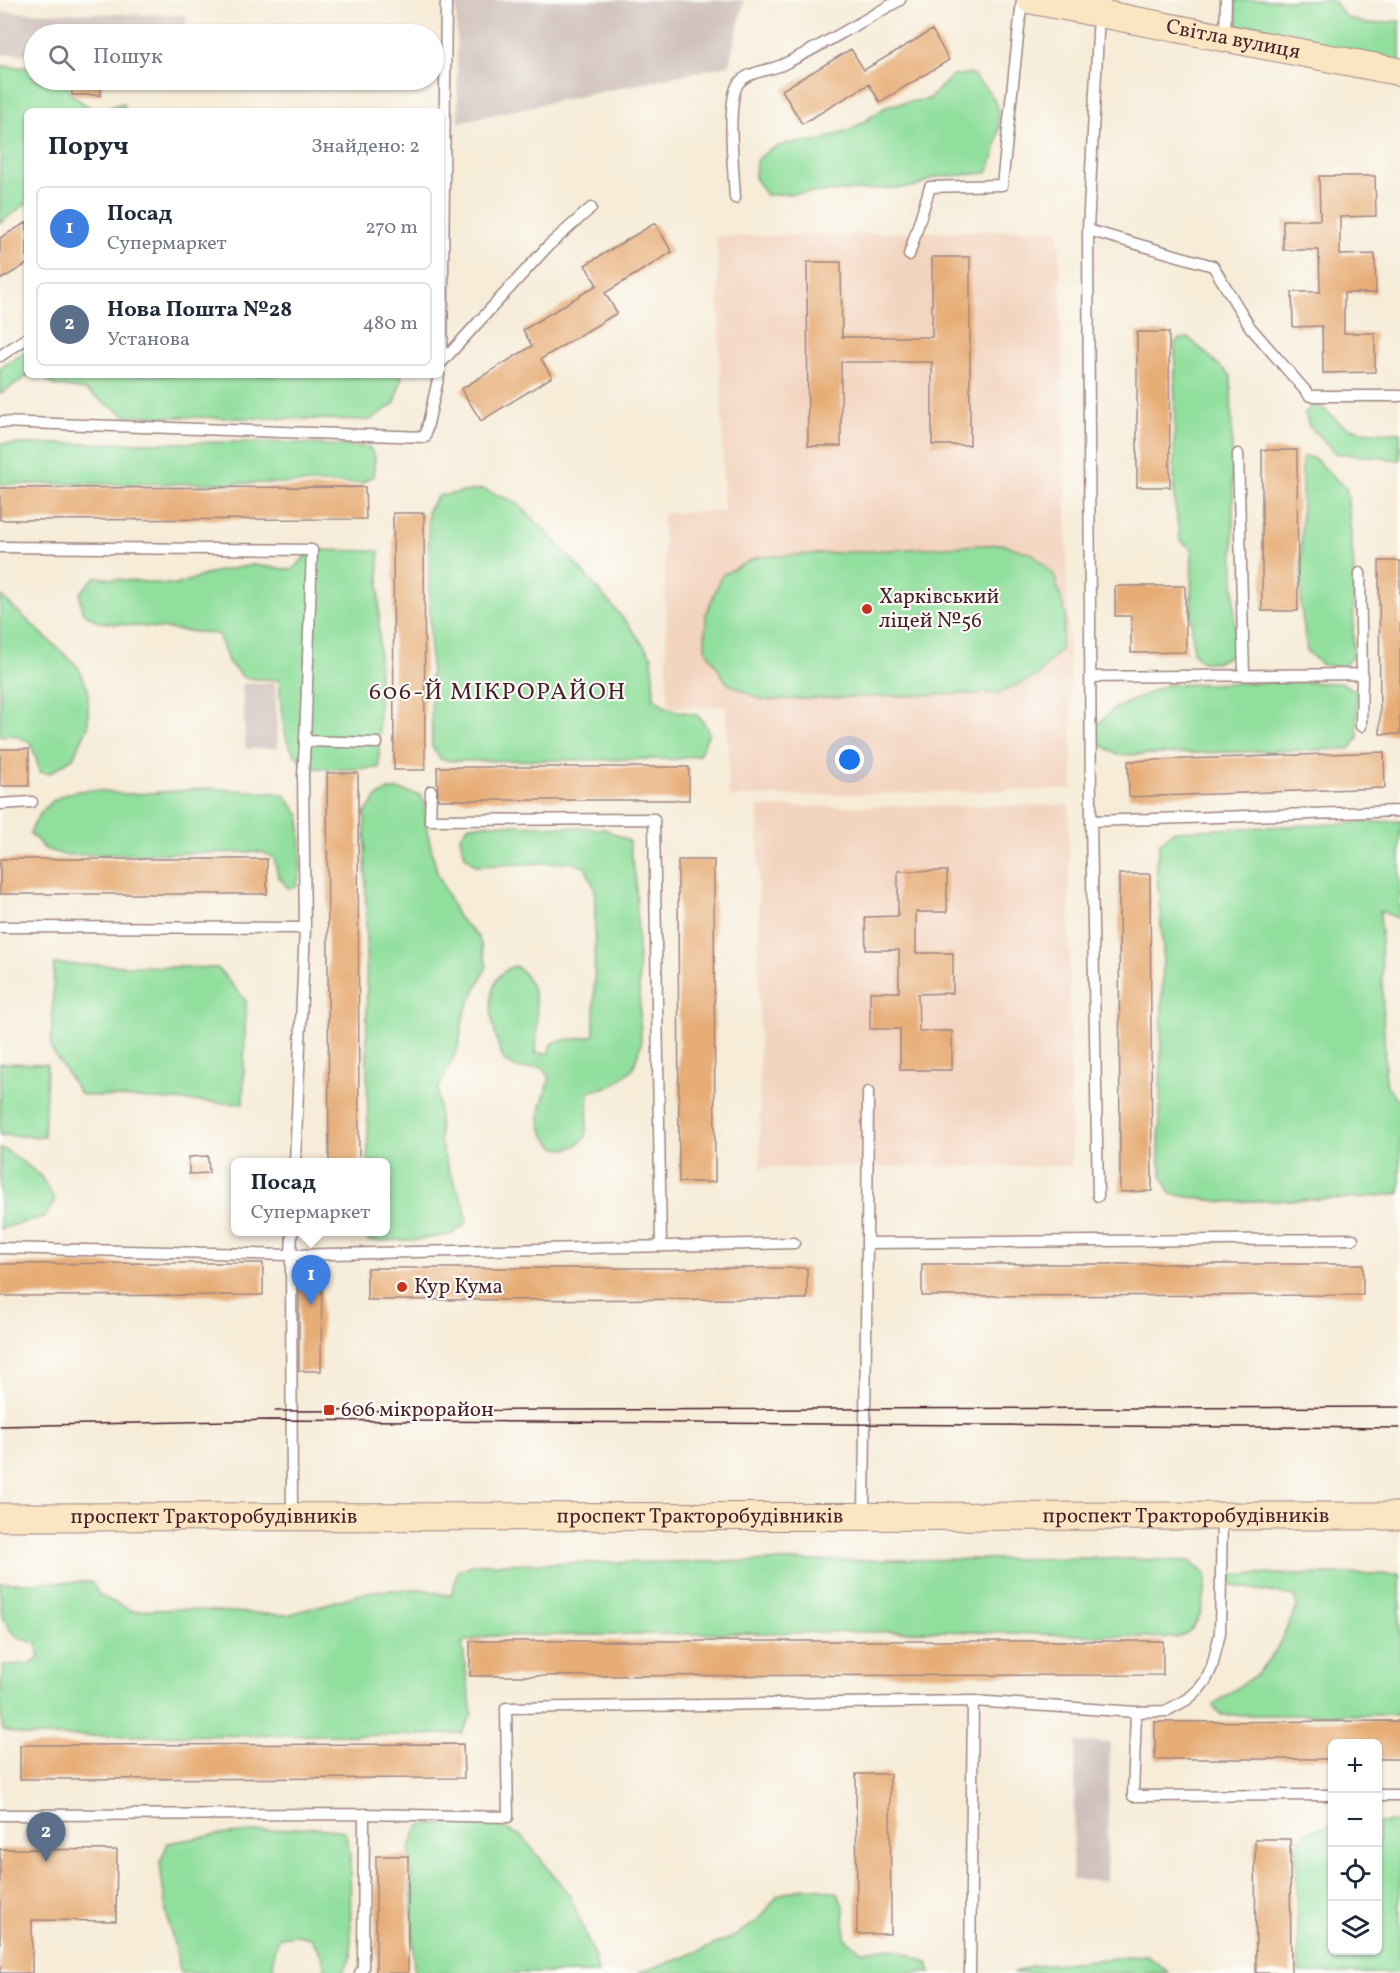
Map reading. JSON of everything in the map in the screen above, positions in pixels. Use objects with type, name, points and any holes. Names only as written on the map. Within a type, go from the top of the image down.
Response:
[{"type":"main road","name":"Світла вулиця","points":[[1031,0],[1099,7],[1225,38],[1400,72]]},
{"type":"main road","name":"проспект Тракторобудівників","points":[[0,1517],[1400,1516]]},
{"type":"lane","points":[[444,182],[446,0]]},
{"type":"lane","points":[[735,198],[731,135],[737,85],[744,77],[782,65],[900,0]]},
{"type":"lane","points":[[909,255],[930,187],[1002,185],[1022,0]]},
{"type":"lane","points":[[1225,38],[1226,0]]},
{"type":"lane","points":[[1098,1196],[1091,821],[1088,230],[1099,7]]},
{"type":"lane","points":[[444,362],[548,246],[591,208]]},
{"type":"lane","points":[[1088,230],[1213,266],[1250,327],[1310,396],[1400,396]]},
{"type":"lane","points":[[0,356],[24,340]]},
{"type":"lane","points":[[0,422],[425,437],[438,378]]},
{"type":"lane","points":[[1238,454],[1244,675]]},
{"type":"lane","points":[[0,547],[312,550],[303,776],[305,928],[295,1158]]},
{"type":"lane","points":[[1360,573],[1361,726]]},
{"type":"lane","points":[[1090,677],[1362,674]]},
{"type":"lane","points":[[305,741],[377,743]]},
{"type":"lane","points":[[431,791],[430,820],[654,819],[662,1246]]},
{"type":"lane","points":[[0,804],[32,802]]},
{"type":"lane","points":[[1091,821],[1400,811]]},
{"type":"lane","points":[[0,927],[305,928]]},
{"type":"lane","points":[[864,1517],[868,1092]]},
{"type":"lane","points":[[292,1236],[292,1517]]},
{"type":"lane","points":[[867,1243],[1353,1239]]},
{"type":"lane","points":[[0,1248],[291,1255],[794,1243]]},
{"type":"lane","points":[[0,1815],[508,1816],[506,1708],[973,1701],[1136,1712],[1166,1711],[1188,1699],[1206,1680],[1212,1667],[1220,1633],[1222,1517]]},
{"type":"lane","points":[[970,1973],[973,1701]]},
{"type":"lane","points":[[1136,1712],[1133,1796],[1328,1795]]},
{"type":"lane","points":[[1382,1795],[1400,1795]]},
{"type":"lane","points":[[360,1973],[363,1968],[364,1814]]},
{"type":"shaded area","points":[[456,0],[744,0],[729,65],[458,122]]},
{"type":"shaded area","points":[[0,12],[187,15],[186,24],[24,24],[24,54],[0,54]]},
{"type":"shaded area","name":"Харківський ліцей №56","points":[[1059,229],[1073,789],[729,797],[726,706],[668,707],[663,513],[724,511],[717,237]]},
{"type":"shaded area","points":[[275,682],[278,748],[246,749],[242,684]]},
{"type":"shaded area","points":[[1069,805],[1071,1166],[760,1168],[758,807]]},
{"type":"shaded area","points":[[1076,1742],[1110,1743],[1106,1881],[1072,1880]]},
{"type":"green space","points":[[1236,0],[1325,0],[1335,2],[1345,17],[1367,24],[1400,21],[1400,66],[1238,27]]},
{"type":"green space","points":[[0,66],[24,67],[24,90],[69,90],[72,95],[91,108],[24,108],[24,205],[0,223]]},
{"type":"green space","points":[[972,74],[994,99],[999,117],[996,147],[987,173],[936,177],[914,187],[766,195],[755,179],[756,161],[769,150],[788,143],[815,142],[851,130],[889,105],[929,99],[953,75]]},
{"type":"green space","points":[[124,103],[125,108],[106,108]]},
{"type":"green space","points":[[1189,338],[1231,376],[1235,652],[1218,662],[1202,662],[1193,653],[1192,549],[1180,540],[1174,497],[1175,342]]},
{"type":"green space","points":[[24,353],[24,378],[0,394],[0,368]]},
{"type":"green space","points":[[44,378],[401,378],[395,403],[370,420],[126,416],[85,390],[55,386]]},
{"type":"green space","points":[[1312,405],[1321,408],[1350,428],[1371,432],[1400,432],[1400,460],[1335,453],[1309,426],[1305,413]]},
{"type":"green space","points":[[272,442],[369,447],[375,457],[373,476],[362,483],[0,484],[0,444]]},
{"type":"green space","points":[[1305,456],[1315,459],[1347,490],[1354,571],[1353,657],[1342,667],[1322,665],[1307,651],[1301,607],[1302,459]]},
{"type":"green space","points":[[482,489],[516,502],[561,547],[628,624],[652,657],[654,698],[666,707],[696,715],[705,724],[709,733],[699,755],[677,759],[452,761],[440,759],[432,746],[428,510],[438,496]]},
{"type":"green space","points":[[1001,544],[1033,554],[1054,575],[1066,615],[1060,650],[1037,676],[1000,693],[762,700],[727,683],[705,648],[706,614],[722,575],[757,557]]},
{"type":"green space","points":[[312,550],[379,551],[379,768],[317,768],[305,763],[295,755],[289,745],[282,719],[279,680],[244,678],[229,663],[218,634],[98,622],[82,611],[80,593],[95,577],[176,585],[214,572],[253,565],[292,570]]},
{"type":"green space","points":[[0,595],[78,667],[88,689],[88,727],[73,758],[50,773],[40,772],[31,743],[14,735],[0,736]]},
{"type":"green space","points":[[1342,683],[1356,691],[1358,738],[1350,749],[1119,755],[1102,745],[1097,738],[1096,726],[1114,709],[1166,685]]},
{"type":"green space","points":[[210,788],[284,794],[300,816],[301,869],[296,887],[289,889],[278,876],[274,858],[262,852],[64,855],[45,849],[30,833],[34,823],[46,807],[52,801],[69,793],[94,790],[131,794]]},
{"type":"green space","points":[[388,790],[399,790],[420,795],[424,801],[427,831],[437,872],[458,917],[479,938],[487,966],[464,1014],[459,1045],[438,1090],[440,1142],[449,1171],[464,1203],[467,1223],[451,1235],[415,1240],[368,1241],[366,1236],[390,1236],[390,1158],[368,1158],[365,813],[377,797]]},
{"type":"green space","points":[[1400,821],[1400,919],[1380,911],[1385,1071],[1387,1087],[1400,1103],[1400,1193],[1359,1198],[1224,1202],[1171,1194],[1163,1178],[1159,1159],[1163,949],[1156,864],[1160,843],[1173,831]]},
{"type":"green space","points":[[469,825],[605,829],[629,841],[636,882],[641,1044],[633,1069],[613,1085],[589,1092],[586,1137],[567,1149],[554,1146],[549,1142],[540,1122],[542,1102],[550,1078],[542,1067],[519,1069],[504,1061],[493,1022],[492,994],[503,972],[515,966],[524,973],[534,993],[536,1005],[536,1053],[548,1054],[551,1044],[594,1035],[595,889],[585,867],[569,862],[476,866],[465,856],[460,837]]},
{"type":"green space","points":[[54,964],[218,968],[246,1001],[243,1104],[81,1095],[51,1049]]},
{"type":"green space","points":[[0,1063],[47,1064],[44,1137],[0,1135]]},
{"type":"green space","points":[[0,1149],[6,1150],[40,1175],[55,1200],[46,1216],[0,1229]]},
{"type":"green space","points":[[1097,1558],[1190,1561],[1206,1575],[1202,1609],[1193,1627],[1177,1638],[942,1631],[490,1636],[462,1642],[472,1714],[462,1733],[28,1736],[3,1730],[1,1697],[4,1665],[29,1664],[40,1657],[36,1643],[19,1637],[7,1625],[1,1605],[0,1583],[92,1582],[99,1595],[132,1611],[181,1609],[287,1615],[372,1591],[421,1589],[451,1596],[458,1571],[474,1564]]},
{"type":"green space","points":[[1238,1574],[1400,1574],[1400,1715],[1221,1715],[1217,1712],[1213,1705],[1258,1673],[1276,1650],[1297,1607],[1295,1596],[1233,1586],[1231,1576]]},
{"type":"green space","points":[[470,1822],[498,1825],[523,1837],[570,1896],[594,1955],[598,1973],[414,1973],[410,1848],[415,1833],[421,1825]]},
{"type":"green space","points":[[1400,1822],[1400,1973],[1299,1973],[1296,1844],[1307,1832],[1328,1826],[1328,1955],[1382,1955],[1382,1823]]},
{"type":"green space","points":[[306,1827],[345,1831],[350,1855],[351,1958],[342,1973],[326,1973],[322,1956],[311,1938],[297,1935],[280,1937],[274,1951],[273,1973],[181,1973],[166,1911],[160,1863],[168,1843],[209,1836]]},
{"type":"green space","points":[[803,1888],[838,1893],[844,1909],[845,1938],[861,1951],[893,1948],[928,1962],[931,1973],[639,1973],[733,1937],[760,1919],[778,1895]]},
{"type":"green space","points":[[1147,1955],[1169,1973],[1012,1973],[1032,1966]]},
{"type":"building","points":[[932,30],[949,60],[880,102],[869,84],[802,124],[782,90],[851,49],[864,70]]},
{"type":"building","points":[[72,90],[101,90],[101,95],[72,95]]},
{"type":"building","points":[[1319,176],[1375,176],[1376,216],[1340,217],[1340,255],[1375,254],[1376,293],[1344,293],[1344,333],[1375,333],[1375,372],[1323,373],[1322,326],[1293,327],[1292,292],[1320,292],[1319,250],[1283,250],[1283,220],[1320,220]]},
{"type":"building","points":[[655,223],[672,252],[605,293],[617,313],[541,359],[552,377],[481,421],[461,389],[532,346],[523,330],[597,285],[585,265]]},
{"type":"building","points":[[24,224],[24,266],[0,280],[0,238]]},
{"type":"building","points":[[932,257],[970,257],[970,445],[932,445],[932,362],[841,362],[841,446],[808,446],[807,262],[841,262],[842,337],[932,337]]},
{"type":"building","points":[[1137,332],[1169,332],[1170,487],[1137,487]]},
{"type":"building","points":[[1262,450],[1297,450],[1298,611],[1262,611]]},
{"type":"building","points":[[365,487],[366,519],[0,520],[0,488]]},
{"type":"building","points":[[393,513],[424,513],[425,770],[394,770]]},
{"type":"building","points":[[1379,561],[1400,561],[1400,734],[1380,734]]},
{"type":"building","points":[[1115,586],[1185,586],[1186,652],[1131,653],[1131,616],[1115,616]]},
{"type":"building","points":[[0,749],[29,749],[29,786],[0,786]]},
{"type":"building","points":[[1384,752],[1385,788],[1129,797],[1128,761]]},
{"type":"building","points":[[437,767],[689,767],[689,800],[438,800]]},
{"type":"building","points":[[327,773],[358,773],[359,1158],[329,1158]]},
{"type":"building","points":[[0,859],[267,859],[267,894],[0,894]]},
{"type":"building","points":[[678,860],[714,860],[715,1182],[679,1182]]},
{"type":"building","points":[[898,871],[947,871],[947,912],[916,912],[916,953],[953,953],[953,993],[918,994],[919,1031],[952,1031],[952,1070],[900,1070],[900,1029],[870,1029],[870,992],[899,992],[899,950],[866,950],[865,917],[898,916]]},
{"type":"building","points":[[1119,874],[1150,874],[1152,1191],[1120,1192]]},
{"type":"building","points":[[208,1156],[209,1173],[189,1174],[189,1157]]},
{"type":"building","points":[[263,1263],[263,1295],[0,1296],[0,1264]]},
{"type":"building","points":[[922,1264],[1363,1264],[1363,1295],[922,1296]]},
{"type":"building","points":[[367,1268],[807,1268],[807,1299],[367,1300]]},
{"type":"building","points":[[299,1269],[322,1271],[321,1371],[299,1371]]},
{"type":"building","points":[[470,1641],[1163,1641],[1163,1675],[470,1676]]},
{"type":"building","points":[[1400,1721],[1400,1759],[1382,1759],[1382,1739],[1328,1739],[1328,1759],[1155,1759],[1155,1722]]},
{"type":"building","points":[[463,1744],[464,1778],[20,1779],[20,1745]]},
{"type":"building","points":[[856,1774],[890,1774],[891,1934],[857,1934]]},
{"type":"building","points":[[1255,1839],[1290,1839],[1291,1973],[1256,1973]]},
{"type":"building","points":[[0,1849],[117,1850],[116,1921],[32,1920],[32,1973],[0,1973]]},
{"type":"building","points":[[376,1856],[408,1856],[408,1973],[376,1973]]},
{"type":"tram line","points":[[275,1411],[1400,1407]]},
{"type":"tram line","points":[[0,1426],[270,1420],[1400,1428]]},
{"type":"place","name":"Харківський ліцей №56","points":[[867,609]]},
{"type":"place","name":"Кур Кума","points":[[402,1287]]},
{"type":"place","name":"Посад","points":[[311,1305]]},
{"type":"place","name":"606 мікрорайон","points":[[329,1410]]},
{"type":"place","name":"Нова Пошта №28","points":[[46,1862]]},
{"type":"district","name":"606-Й МІКРОРАЙОН","points":[[498,693]]}]
